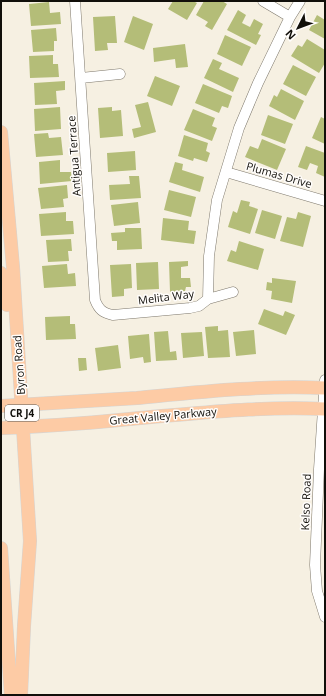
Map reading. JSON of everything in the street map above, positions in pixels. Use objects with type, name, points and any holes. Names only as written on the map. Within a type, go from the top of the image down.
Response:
[{"type":"main road","name":"Byron Road","points":[[1,132],[13,267],[30,541],[21,695]]},
{"type":"main road","points":[[1,273],[8,308],[17,333]]},
{"type":"main road","name":"Great Valley Parkway","points":[[1,406],[136,398],[211,390],[291,386],[325,388]]},
{"type":"main road","name":"Great Valley Parkway","points":[[1,428],[138,419],[213,411],[291,408],[324,409]]},
{"type":"main road","points":[[1,548],[11,695]]},
{"type":"street","name":"Antigua Terrace","points":[[75,1],[95,300],[100,309]]},
{"type":"street","points":[[263,1],[290,17]]},
{"type":"street","points":[[208,300],[209,256],[217,200],[239,128],[258,83],[290,17],[300,1]]},
{"type":"street","points":[[80,78],[120,74]]},
{"type":"street","name":"Plumas Drive","points":[[226,172],[325,201]]},
{"type":"street","name":"Melita Way","points":[[100,309],[105,313],[113,315],[190,308],[199,306],[208,300],[233,292]]},
{"type":"street","name":"Kelso Road","points":[[325,380],[315,565],[317,591],[325,616]]},
{"type":"building","points":[[173,1],[193,1],[197,3],[187,20],[168,9]]},
{"type":"building","points":[[204,1],[222,1],[227,4],[212,30],[205,26],[208,22],[196,15]]},
{"type":"building","points":[[49,2],[50,13],[60,12],[61,24],[31,26],[29,4]]},
{"type":"building","points":[[238,10],[246,15],[242,23],[250,27],[254,19],[263,24],[258,34],[261,35],[256,45],[227,30]]},
{"type":"building","points":[[317,15],[325,20],[325,39],[309,30]]},
{"type":"building","points":[[115,16],[117,43],[107,43],[108,50],[95,51],[93,17]]},
{"type":"building","points":[[133,16],[153,24],[144,50],[124,42]]},
{"type":"building","points":[[56,28],[57,41],[54,41],[54,51],[33,52],[31,30]]},
{"type":"building","points":[[225,35],[251,47],[242,66],[217,54]]},
{"type":"building","points":[[307,39],[325,50],[325,63],[319,73],[291,56],[298,45],[302,47]]},
{"type":"building","points":[[185,44],[188,67],[176,68],[175,59],[154,62],[153,48]]},
{"type":"building","points":[[53,55],[53,64],[58,64],[59,77],[30,78],[29,56]]},
{"type":"building","points":[[213,59],[222,63],[219,69],[239,78],[233,92],[204,78]]},
{"type":"building","points":[[293,65],[316,77],[306,96],[283,84]]},
{"type":"building","points":[[155,76],[180,86],[172,106],[147,96]]},
{"type":"building","points":[[65,81],[65,90],[56,91],[57,104],[35,105],[34,83]]},
{"type":"building","points":[[203,84],[232,96],[228,108],[222,106],[219,113],[195,103]]},
{"type":"building","points":[[281,89],[304,101],[295,120],[269,106],[274,95],[277,97]]},
{"type":"building","points":[[148,102],[156,132],[134,138],[132,129],[141,127],[135,105]]},
{"type":"building","points":[[60,107],[61,129],[35,131],[34,109]]},
{"type":"building","points":[[112,107],[112,111],[121,110],[123,136],[100,138],[98,108]]},
{"type":"building","points":[[193,109],[215,118],[212,126],[217,128],[212,141],[184,130]]},
{"type":"building","points":[[268,115],[293,124],[285,144],[261,135]]},
{"type":"building","points":[[321,117],[325,119],[325,144],[312,138]]},
{"type":"building","points":[[48,133],[49,138],[61,137],[63,155],[36,157],[34,134]]},
{"type":"building","points":[[184,135],[208,143],[206,151],[210,153],[207,162],[194,158],[193,161],[178,156]]},
{"type":"building","points":[[262,139],[286,149],[277,170],[245,157],[250,146],[258,149]]},
{"type":"building","points":[[306,146],[325,153],[325,177],[316,173],[318,166],[310,163],[307,170],[298,167]]},
{"type":"building","points":[[135,151],[136,170],[108,172],[107,153]]},
{"type":"building","points":[[60,160],[60,172],[71,172],[72,181],[40,184],[39,162]]},
{"type":"building","points":[[175,162],[183,164],[182,170],[204,177],[200,192],[169,182]]},
{"type":"building","points":[[129,176],[139,176],[141,198],[110,200],[109,185],[130,184]]},
{"type":"building","points":[[67,185],[68,198],[63,199],[64,207],[41,209],[38,188]]},
{"type":"building","points":[[169,190],[196,197],[191,217],[164,210]]},
{"type":"building","points":[[241,200],[250,202],[249,206],[258,209],[250,234],[228,227],[233,211],[237,213]]},
{"type":"building","points":[[138,202],[140,223],[114,226],[111,205]]},
{"type":"building","points":[[262,210],[282,216],[275,239],[255,233]]},
{"type":"building","points":[[66,212],[66,221],[73,221],[74,234],[41,236],[39,214]]},
{"type":"building","points":[[298,212],[311,216],[303,247],[280,241],[287,217],[296,219]]},
{"type":"building","points":[[163,218],[189,221],[188,230],[196,231],[194,244],[161,240]]},
{"type":"building","points":[[125,228],[141,228],[142,249],[117,250],[117,241],[112,241],[111,233],[125,232]]},
{"type":"building","points":[[71,239],[72,251],[68,251],[69,261],[48,262],[46,240]]},
{"type":"building","points":[[239,241],[264,249],[258,270],[227,261],[231,250],[236,252]]},
{"type":"building","points":[[188,261],[188,266],[181,267],[181,278],[190,278],[191,287],[186,287],[185,291],[170,292],[169,262]]},
{"type":"building","points":[[158,262],[159,289],[137,290],[136,263]]},
{"type":"building","points":[[67,264],[68,274],[75,273],[76,286],[44,288],[42,266]]},
{"type":"building","points":[[131,264],[132,288],[124,289],[124,296],[112,297],[110,265]]},
{"type":"building","points":[[272,278],[296,281],[292,303],[271,299],[272,291],[266,290],[267,282],[272,283]]},
{"type":"building","points":[[264,309],[283,316],[285,311],[295,315],[286,335],[258,324]]},
{"type":"building","points":[[70,316],[70,324],[75,324],[76,339],[46,340],[45,317]]},
{"type":"building","points":[[218,326],[218,331],[228,330],[230,357],[208,358],[205,327]]},
{"type":"building","points":[[254,330],[256,354],[236,356],[233,332]]},
{"type":"building","points":[[168,331],[170,352],[176,351],[177,360],[156,361],[154,332]]},
{"type":"building","points":[[202,332],[204,356],[183,358],[181,333]]},
{"type":"building","points":[[149,334],[151,362],[144,363],[143,357],[130,359],[128,336]]},
{"type":"building","points":[[118,345],[121,368],[98,371],[95,348]]},
{"type":"building","points":[[78,358],[86,358],[87,370],[79,371]]}]
